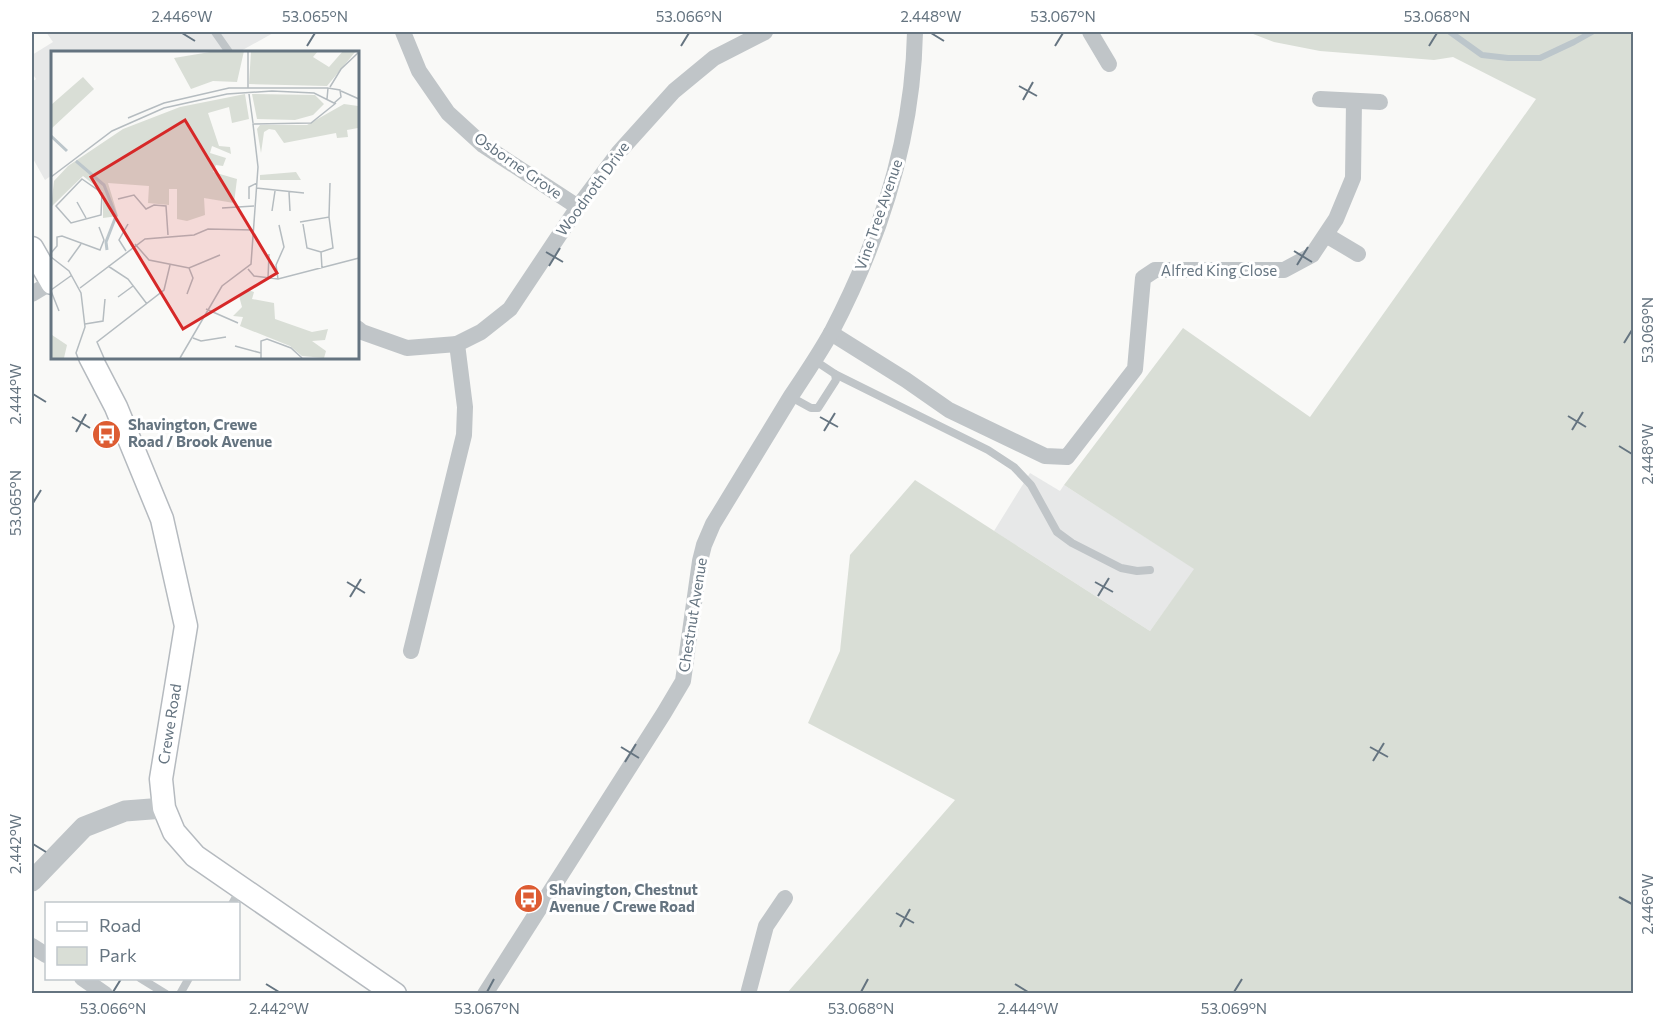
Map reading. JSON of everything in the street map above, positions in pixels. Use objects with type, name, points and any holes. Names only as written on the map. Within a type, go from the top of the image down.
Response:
[{"type":"main road","points":[[32,248],[51,280]]},
{"type":"main road","name":"Crewe Road","points":[[91,358],[116,407],[162,519],[186,626],[161,780],[164,808],[174,832],[195,856],[236,895],[395,993]]},
{"type":"street","name":"Osborne Grove","points":[[403,32],[419,71],[448,112],[483,145],[578,207]]},
{"type":"street","name":"Woodnoth Drive","points":[[456,344],[481,332],[510,309],[578,207],[619,152],[674,91],[714,58],[765,32]]},
{"type":"street","name":"Vine Tree Avenue","points":[[852,291],[878,228],[906,130],[912,92],[915,32]]},
{"type":"street","points":[[1090,32],[1110,64]]},
{"type":"street","points":[[1320,99],[1380,102]]},
{"type":"street","name":"Alfred King Close","points":[[831,333],[949,410],[1045,456],[1067,457],[1135,369],[1143,278],[1155,270],[1284,270],[1312,255],[1336,219],[1353,178],[1354,101]]},
{"type":"street","points":[[1326,235],[1358,254]]},
{"type":"street","points":[[32,294],[51,283]]},
{"type":"street","name":"Chestnut Avenue","points":[[485,993],[683,681],[700,561],[713,524],[831,333],[852,291]]},
{"type":"street","points":[[358,329],[407,348],[456,344],[465,407],[464,435],[411,651]]},
{"type":"street","points":[[32,881],[84,827],[125,811],[164,808]]},
{"type":"street","points":[[748,993],[766,926],[784,898]]},
{"type":"street","points":[[32,946],[45,954]]},
{"type":"street","points":[[85,980],[105,993]]},
{"type":"lane","points":[[215,32],[228,51]]},
{"type":"lane","points":[[814,360],[836,374],[988,450],[1014,467],[1031,485],[1057,531],[1072,543],[1121,568],[1137,571],[1150,570]]},
{"type":"lane","points":[[791,397],[811,408],[818,408],[836,380],[836,374]]},
{"type":"lane","points":[[143,980],[166,993]]},
{"type":"lane","points":[[180,993],[188,980]]},
{"type":"shaded area","points":[[46,32],[275,32],[241,51],[51,51],[51,176],[45,180],[32,157],[32,82],[36,79],[32,73],[32,55],[53,42]]},
{"type":"shaded area","points":[[1030,473],[1060,491],[1064,485],[1195,569],[1150,631],[994,531]]},
{"type":"green space","points":[[1248,32],[1633,32],[1633,993],[787,993],[955,800],[808,723],[840,651],[850,555],[915,480],[1150,631],[1194,569],[1064,485],[1183,328],[1310,417],[1536,99],[1453,57],[1434,60],[1320,51],[1274,42]]},
{"type":"waterway","points":[[1450,32],[1482,55],[1508,58],[1540,58],[1592,32]]},
{"type":"place","name":"Shavington, Crewe Road / Brook Avenue","points":[[107,434]]},
{"type":"place","name":"Shavington, Chestnut Avenue / Crewe Road","points":[[528,899]]}]
